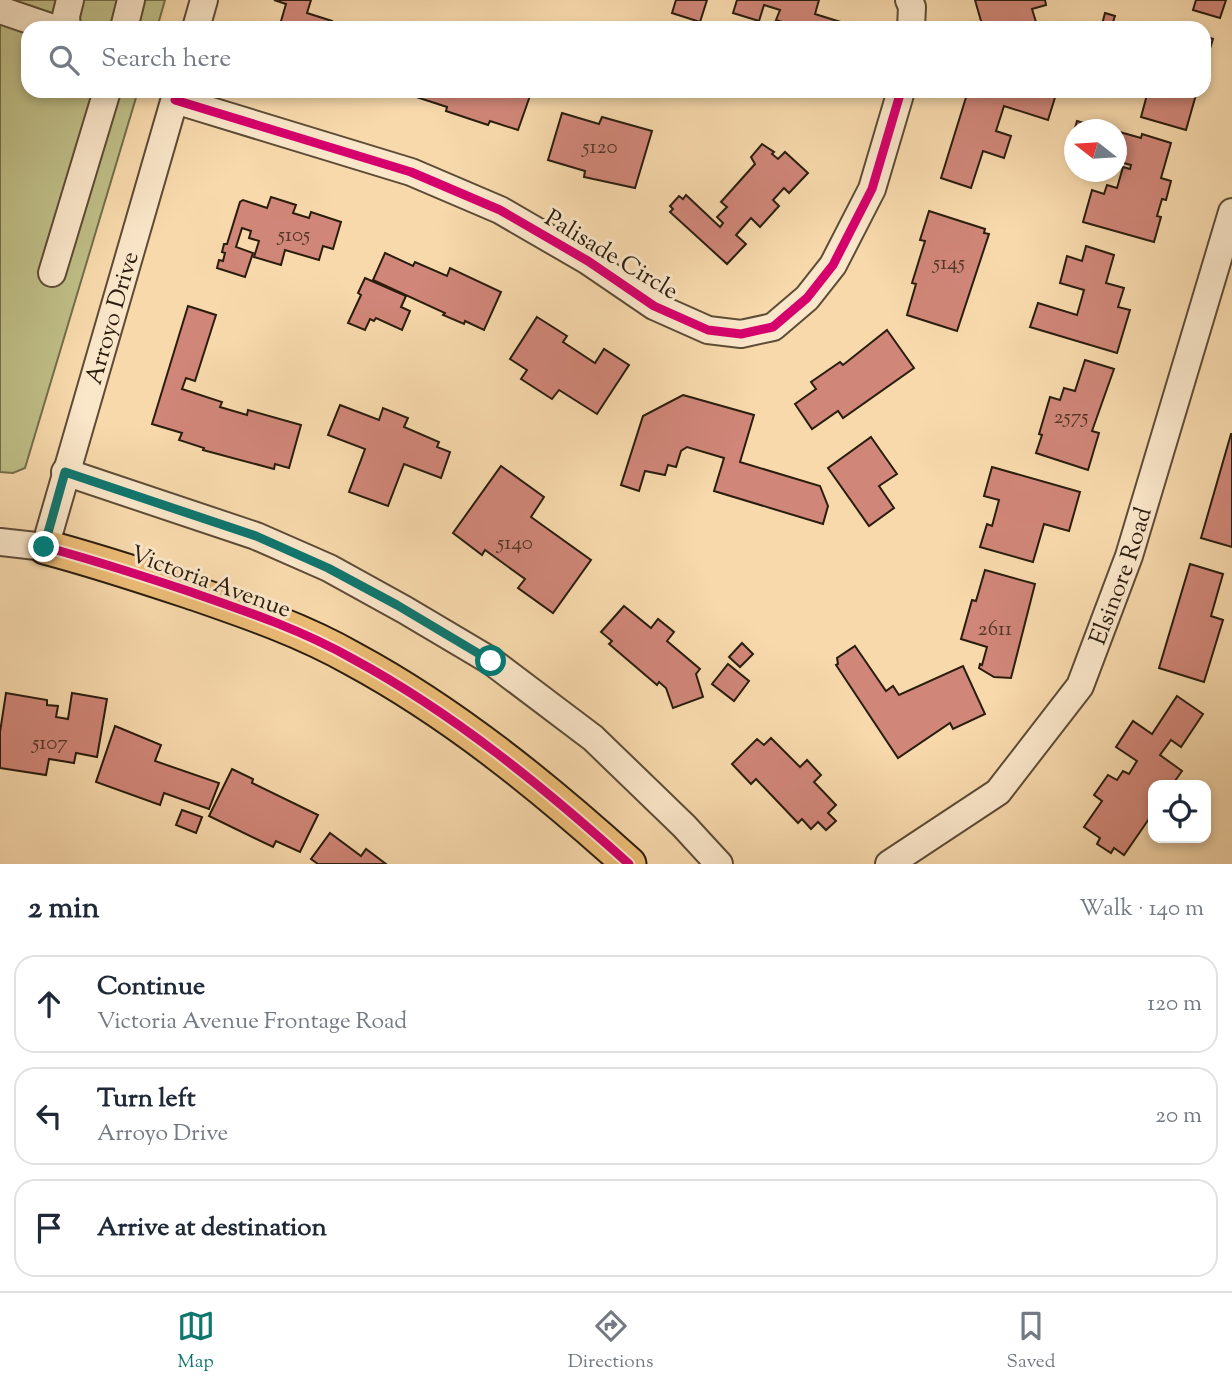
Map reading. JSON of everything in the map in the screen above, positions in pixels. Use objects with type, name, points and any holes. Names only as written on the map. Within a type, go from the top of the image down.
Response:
[{"type":"main road","name":"Victoria Avenue","points":[[44,547],[97,561],[228,605],[284,626],[352,658],[415,696],[561,802],[629,864]]},
{"type":"street","points":[[66,21],[70,0]]},
{"type":"street","points":[[126,21],[131,0]]},
{"type":"street","points":[[198,21],[204,0]]},
{"type":"street","points":[[909,0],[912,7],[911,21]]},
{"type":"street","points":[[0,10],[32,21]]},
{"type":"street","points":[[52,273],[105,98]]},
{"type":"street","name":"Arroyo Drive","points":[[44,547],[175,98]]},
{"type":"street","name":"Palisade Circle","points":[[185,98],[411,172],[500,210],[588,261],[654,306],[708,330],[741,334],[773,327],[807,298],[833,265],[872,189],[899,98]]},
{"type":"street","name":"Elsinore Road","points":[[889,864],[998,792],[1080,686],[1129,556],[1232,212]]},
{"type":"street","points":[[65,472],[256,536],[328,568],[491,661],[593,738],[684,826],[719,864]]},
{"type":"street","name":"Victoria Avenue","points":[[0,542],[44,547]]},
{"type":"shaded area","points":[[0,0],[165,0],[159,21],[21,21],[21,98],[136,98],[25,468],[13,473],[0,472]]},
{"type":"building","points":[[274,0],[311,0],[307,13],[332,21],[281,21],[286,4]]},
{"type":"building","points":[[676,0],[707,0],[700,21],[672,13]]},
{"type":"building","points":[[737,0],[819,0],[815,14],[837,21],[779,21],[776,20],[780,10],[764,5],[759,21],[733,13]]},
{"type":"building","points":[[975,0],[1045,0],[1046,5],[1032,9],[1036,21],[981,21]]},
{"type":"building","points":[[1196,0],[1226,0],[1220,18],[1193,10]]},
{"type":"building","points":[[1105,13],[1115,16],[1113,21],[1103,21]]},
{"type":"building","points":[[419,98],[529,98],[518,130],[490,121],[488,125],[446,111],[447,107]]},
{"type":"building","points":[[966,98],[1055,98],[1048,120],[1004,106],[996,131],[1011,136],[1004,158],[983,151],[971,188],[941,178]]},
{"type":"building","points":[[1146,98],[1195,98],[1186,130],[1141,117]]},
{"type":"building","points":[[562,113],[599,124],[602,117],[652,131],[635,188],[584,177],[585,171],[548,160]]},
{"type":"building","points":[[1127,134],[1141,138],[1142,134],[1171,143],[1161,178],[1171,181],[1166,200],[1162,199],[1157,216],[1161,217],[1154,242],[1083,222],[1092,190],[1104,194],[1107,185],[1117,188],[1119,182],[1127,182],[1127,168],[1130,169],[1131,165],[1127,164]]},
{"type":"building","points":[[762,144],[774,152],[772,154],[778,159],[785,152],[808,173],[789,193],[784,188],[773,200],[779,206],[760,227],[751,218],[736,235],[746,244],[727,264],[670,212],[673,209],[670,206],[679,196],[683,199],[686,195],[720,227],[723,223],[717,217],[727,207],[721,202],[755,164],[751,157]]},
{"type":"building","points":[[271,197],[296,205],[293,213],[309,218],[311,212],[341,222],[333,249],[323,246],[319,260],[285,250],[281,265],[254,257],[259,241],[249,238],[251,231],[242,228],[236,247],[253,253],[245,277],[217,268],[219,260],[223,261],[224,244],[227,244],[240,202],[243,200],[267,208]]},
{"type":"building","points":[[929,211],[985,229],[984,233],[989,234],[957,331],[907,315],[916,284],[912,283],[925,241],[920,240]]},
{"type":"building","points":[[1086,246],[1114,255],[1106,283],[1124,288],[1118,307],[1130,310],[1117,353],[1030,327],[1038,303],[1077,315],[1084,290],[1060,283],[1067,256],[1082,261]]},
{"type":"building","points":[[385,253],[413,266],[415,262],[447,276],[450,268],[501,292],[484,330],[443,315],[445,313],[373,280]]},
{"type":"building","points":[[365,278],[406,296],[401,307],[410,311],[402,330],[376,318],[374,321],[370,319],[365,330],[348,323],[361,295],[358,293]]},
{"type":"building","points":[[188,306],[216,315],[195,381],[186,378],[182,389],[222,402],[220,407],[247,415],[248,410],[301,425],[289,468],[275,464],[274,469],[203,450],[204,448],[179,440],[182,433],[152,424]]},
{"type":"building","points":[[537,317],[567,336],[563,342],[595,363],[604,349],[629,365],[597,414],[559,390],[552,399],[521,379],[527,370],[510,359]]},
{"type":"building","points":[[887,330],[914,368],[843,418],[838,411],[812,429],[795,404],[816,389],[811,382],[840,362],[843,365]]},
{"type":"building","points":[[1085,360],[1114,369],[1092,431],[1099,433],[1088,470],[1036,453],[1050,397],[1060,400],[1064,388],[1075,391]]},
{"type":"building","points":[[683,395],[754,415],[740,462],[820,486],[828,506],[823,524],[714,491],[724,458],[687,447],[681,451],[676,467],[668,465],[665,475],[645,471],[639,491],[621,485],[643,416]]},
{"type":"building","points":[[340,405],[379,420],[383,408],[408,418],[404,427],[439,442],[437,447],[450,452],[441,478],[404,464],[388,506],[349,492],[365,449],[328,435]]},
{"type":"building","points":[[1232,434],[1232,547],[1201,538]]},
{"type":"building","points":[[871,437],[897,474],[879,486],[894,508],[869,526],[828,468]]},
{"type":"building","points":[[501,466],[544,497],[531,517],[591,560],[553,613],[518,588],[525,579],[485,550],[482,555],[453,533]]},
{"type":"building","points":[[992,467],[1080,492],[1069,531],[1044,524],[1033,562],[980,547],[987,524],[992,526],[999,500],[984,496]]},
{"type":"building","points":[[1190,564],[1223,574],[1211,616],[1223,620],[1204,682],[1159,668]]},
{"type":"building","points":[[985,570],[1035,584],[1011,678],[994,677],[979,668],[987,647],[961,639],[972,600],[976,601]]},
{"type":"building","points":[[624,606],[651,628],[658,619],[674,632],[667,641],[700,669],[696,674],[703,697],[673,708],[666,688],[659,682],[657,685],[609,644],[612,641],[601,632]]},
{"type":"building","points":[[742,643],[753,654],[740,667],[729,657]]},
{"type":"building","points":[[855,646],[886,691],[893,686],[899,695],[963,666],[985,714],[953,729],[950,723],[898,758],[836,665],[837,658]]},
{"type":"building","points":[[728,664],[749,681],[734,701],[712,684]]},
{"type":"building","points":[[6,693],[47,700],[47,705],[58,706],[56,717],[68,719],[72,693],[107,699],[97,757],[76,753],[74,763],[49,759],[46,775],[0,768],[0,732]]},
{"type":"building","points":[[1177,696],[1203,714],[1181,747],[1171,740],[1160,755],[1182,771],[1176,780],[1148,780],[1148,820],[1124,855],[1114,848],[1111,853],[1097,844],[1100,838],[1084,827],[1102,801],[1094,795],[1108,775],[1117,780],[1123,771],[1129,774],[1137,761],[1116,747],[1133,721],[1152,734]]},
{"type":"building","points":[[115,726],[161,745],[155,761],[219,783],[209,809],[164,793],[160,805],[96,782]]},
{"type":"building","points":[[771,738],[800,767],[807,760],[821,775],[814,782],[836,805],[828,813],[836,821],[826,830],[818,822],[811,829],[802,819],[798,823],[756,779],[751,784],[732,764],[757,739],[764,745]]},
{"type":"building","points":[[232,769],[253,779],[252,783],[318,815],[300,852],[276,841],[273,847],[209,816]]},
{"type":"building","points":[[182,810],[202,817],[196,833],[176,825]]},
{"type":"building","points":[[330,833],[361,856],[366,849],[386,864],[318,864],[311,859]]},
{"type":"cycle path","points":[[175,100],[411,172],[500,210],[588,261],[654,306],[708,330],[741,334],[773,327],[807,298],[833,265],[872,189],[899,98]]},
{"type":"cycle path","points":[[45,547],[137,574],[253,614],[294,630],[353,659],[426,703],[497,753],[629,864]]},
{"type":"route","points":[[44,547],[65,472],[256,536],[328,568],[491,661]]}]
